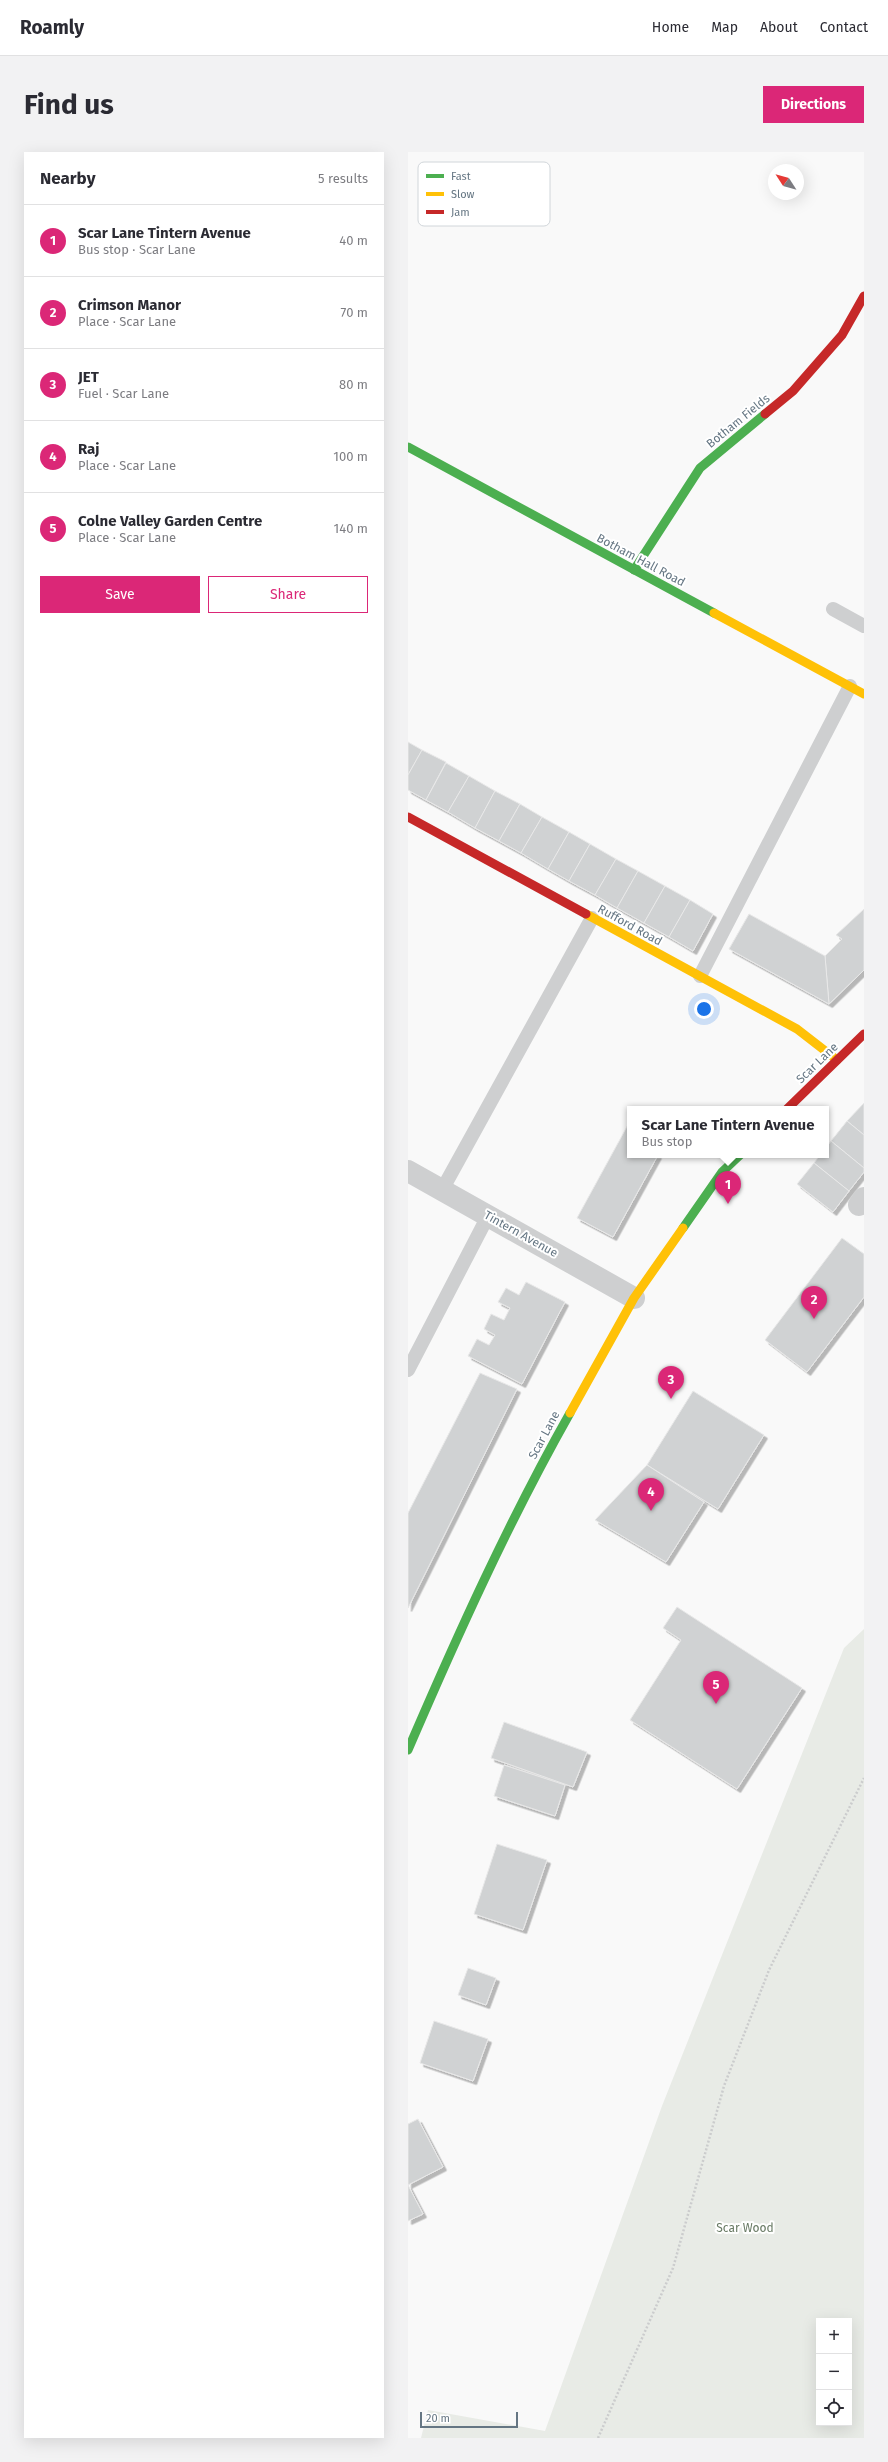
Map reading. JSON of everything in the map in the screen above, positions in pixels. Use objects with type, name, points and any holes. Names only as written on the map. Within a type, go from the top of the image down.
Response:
[{"type":"street","name":"Botham Fields","points":[[634,570],[700,468],[793,391],[842,334],[864,296]]},
{"type":"street","name":"Botham Hall Road","points":[[408,447],[864,694]]},
{"type":"street","name":"Rufford Road","points":[[408,817],[797,1030],[837,1060]]},
{"type":"street","name":"Scar Lane","points":[[790,1106],[864,1034]]},
{"type":"street","name":"Scar Lane","points":[[408,1750],[445,1663],[550,1448],[634,1298],[722,1172],[737,1158]]},
{"type":"street","name":"Tintern Avenue","points":[[408,1171],[634,1298]]},
{"type":"lane","points":[[833,609],[864,626]]},
{"type":"lane","points":[[700,976],[850,686]]},
{"type":"lane","points":[[442,1190],[592,918]]},
{"type":"lane","points":[[408,1370],[488,1216]]},
{"type":"path","points":[[598,2438],[673,2268],[724,2086],[769,1970],[864,1778]]},
{"type":"green space","name":"Scar Wood","points":[[864,1629],[864,2438],[421,2438],[428,2410],[545,2431],[662,2106],[844,1648]]},
{"type":"building","points":[[408,742],[422,750],[408,775]]},
{"type":"building","points":[[422,750],[446,762],[426,800],[408,790],[408,775]]},
{"type":"building","points":[[446,763],[469,776],[448,812],[426,800]]},
{"type":"building","points":[[469,776],[495,791],[475,828],[448,812]]},
{"type":"building","points":[[495,791],[520,804],[499,841],[475,828]]},
{"type":"building","points":[[520,804],[542,817],[521,853],[499,841]]},
{"type":"building","points":[[542,817],[569,832],[548,869],[521,853]]},
{"type":"building","points":[[569,832],[590,844],[569,881],[548,869]]},
{"type":"building","points":[[590,844],[616,859],[595,895],[569,881]]},
{"type":"building","points":[[616,859],[638,871],[617,908],[595,895]]},
{"type":"building","points":[[638,871],[665,886],[644,923],[617,908]]},
{"type":"building","points":[[665,886],[690,900],[669,937],[644,923]]},
{"type":"building","points":[[690,900],[713,914],[693,951],[669,937]]},
{"type":"building","points":[[864,909],[864,970],[829,1004],[825,956],[842,939],[836,935]]},
{"type":"building","points":[[749,914],[825,956],[829,1004],[729,949]]},
{"type":"building","points":[[864,1103],[864,1135],[847,1121]]},
{"type":"building","points":[[847,1121],[864,1135],[864,1168],[831,1141]]},
{"type":"building","points":[[627,1126],[627,1158],[656,1158],[613,1237],[577,1218]]},
{"type":"building","points":[[831,1141],[864,1168],[864,1172],[849,1191],[814,1163],[818,1158],[829,1158],[829,1144]]},
{"type":"building","points":[[814,1163],[849,1191],[833,1212],[797,1184]]},
{"type":"building","points":[[842,1238],[864,1254],[864,1297],[807,1372],[765,1340]]},
{"type":"building","points":[[526,1282],[565,1302],[522,1384],[468,1356],[477,1339],[489,1345],[495,1335],[484,1329],[491,1314],[504,1320],[510,1308],[498,1302],[506,1288],[519,1295]]},
{"type":"building","points":[[480,1373],[517,1389],[408,1608],[408,1513]]},
{"type":"building","points":[[693,1391],[764,1435],[718,1509],[647,1465]]},
{"type":"building","points":[[647,1465],[704,1502],[666,1562],[595,1520]]},
{"type":"building","points":[[677,1607],[802,1688],[737,1789],[630,1720],[681,1640],[663,1628]]},
{"type":"building","points":[[504,1722],[587,1752],[573,1787],[491,1758]]},
{"type":"building","points":[[504,1765],[565,1785],[555,1816],[494,1796]]},
{"type":"building","points":[[497,1844],[547,1860],[523,1930],[474,1914]]},
{"type":"building","points":[[468,1968],[496,1978],[486,2005],[458,1995]]},
{"type":"building","points":[[434,2021],[488,2039],[473,2081],[420,2063]]},
{"type":"building","points":[[418,2119],[443,2167],[408,2185],[408,2124]]},
{"type":"building","points":[[408,2185],[423,2214],[408,2221]]},
{"type":"traffic: fast","points":[[634,570],[700,468],[765,414]]},
{"type":"traffic: fast","points":[[408,447],[714,613]]},
{"type":"traffic: fast","points":[[683,1228],[722,1172],[737,1158]]},
{"type":"traffic: fast","points":[[408,1750],[484,1579],[526,1495],[570,1413]]},
{"type":"traffic: slow","points":[[714,613],[864,694]]},
{"type":"traffic: slow","points":[[586,914],[797,1029],[837,1060]]},
{"type":"traffic: slow","points":[[570,1413],[634,1298],[683,1228]]},
{"type":"traffic: jam","points":[[765,414],[793,391],[842,335],[864,296]]},
{"type":"traffic: jam","points":[[408,817],[586,914]]},
{"type":"traffic: jam","points":[[790,1106],[864,1034]]},
{"type":"place","name":"Scar Lane Tintern Avenue","points":[[728,1204]]},
{"type":"place","name":"Crimson Manor","points":[[814,1319]]},
{"type":"place","name":"JET","points":[[671,1399]]},
{"type":"place","name":"Raj","points":[[651,1511]]},
{"type":"place","name":"Colne Valley Garden Centre","points":[[716,1704]]}]
